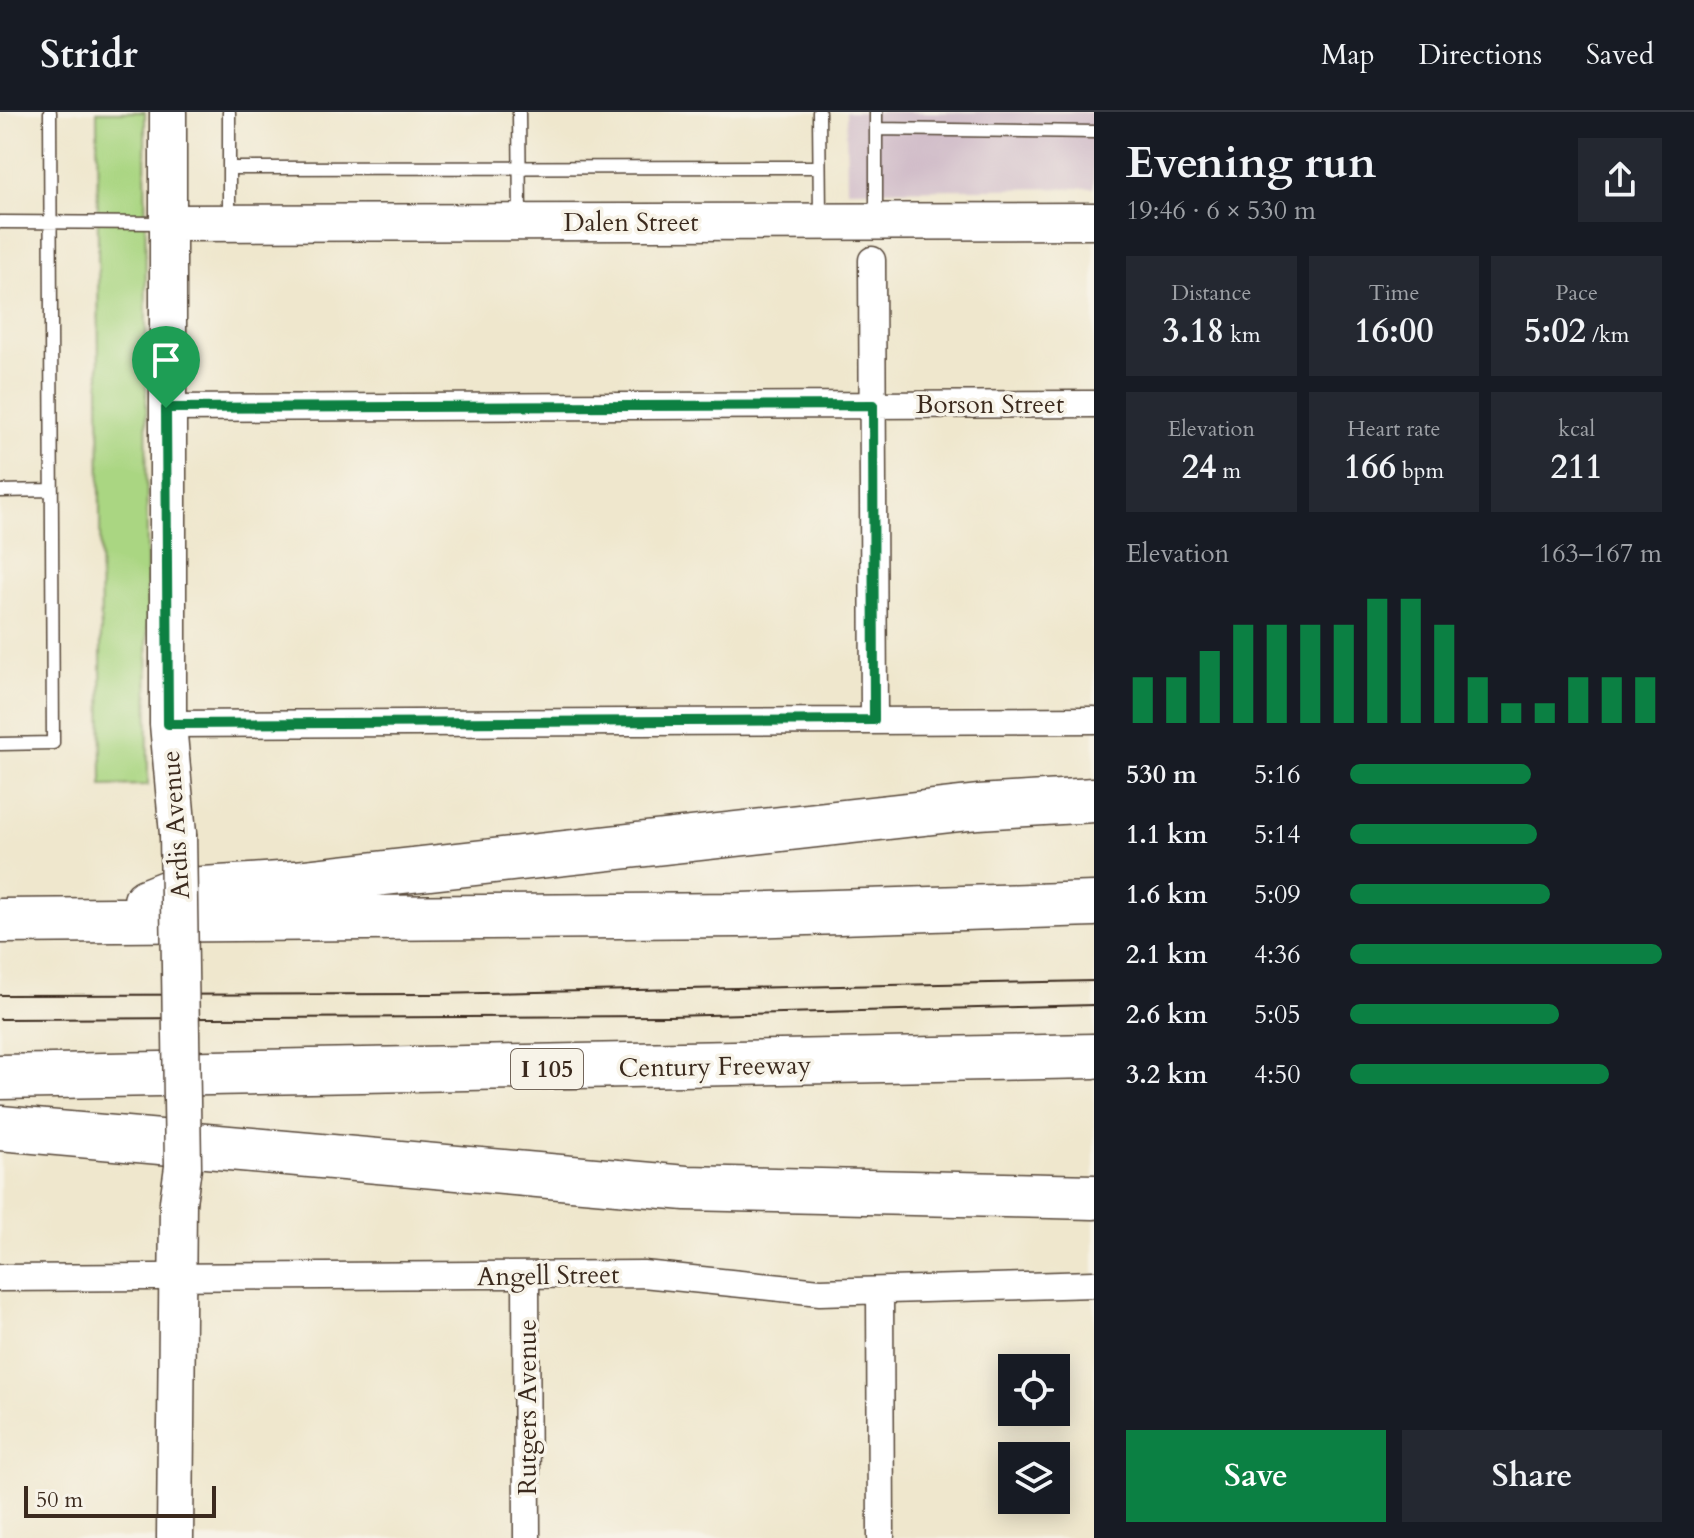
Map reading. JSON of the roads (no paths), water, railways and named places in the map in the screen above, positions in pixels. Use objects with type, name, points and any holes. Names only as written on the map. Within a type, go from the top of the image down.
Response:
[{"type":"highway","points":[[96,921],[171,891],[295,883],[946,810],[1094,800]]},
{"type":"highway","points":[[0,921],[741,915],[1094,904]]},
{"type":"highway","name":"Century Freeway","points":[[0,1077],[706,1066],[1094,1056]]},
{"type":"highway","points":[[0,1128],[686,1188],[1094,1197]]},
{"type":"street","name":"Ardis Avenue","points":[[168,112],[168,724],[178,834],[183,1151],[175,1278],[175,1538]]},
{"type":"street","name":"Dalen Street","points":[[168,223],[1094,221]]},
{"type":"street","points":[[872,260],[874,720]]},
{"type":"street","name":"Borson Street","points":[[166,408],[1094,404]]},
{"type":"street","points":[[168,724],[1094,720]]},
{"type":"street","name":"Angell Street","points":[[0,1278],[643,1274],[798,1290],[880,1292],[1094,1284]]},
{"type":"street","name":"Rutgers Avenue","points":[[526,1275],[527,1538]]},
{"type":"street","points":[[880,1292],[881,1538]]},
{"type":"lane","points":[[0,744],[53,743],[50,112]]},
{"type":"lane","points":[[229,112],[229,223]]},
{"type":"lane","points":[[519,112],[520,222]]},
{"type":"lane","points":[[819,112],[820,222]]},
{"type":"lane","points":[[876,112],[876,222]]},
{"type":"lane","points":[[876,129],[1094,132]]},
{"type":"lane","points":[[229,168],[819,167]]},
{"type":"lane","points":[[0,222],[168,223]]},
{"type":"lane","points":[[0,491],[52,490]]},
{"type":"tram line","points":[[0,995],[434,994],[1094,981]]},
{"type":"tram line","points":[[0,1019],[670,1016],[1094,1005]]}]
